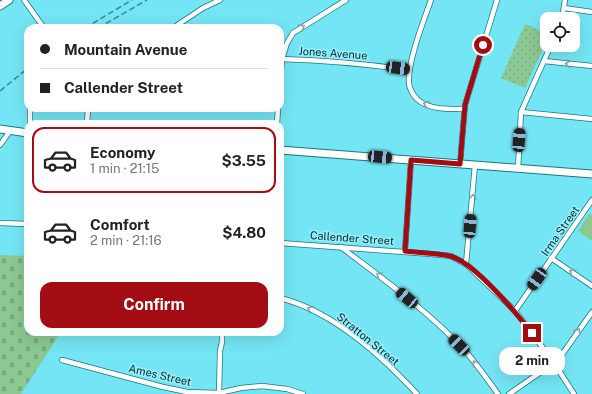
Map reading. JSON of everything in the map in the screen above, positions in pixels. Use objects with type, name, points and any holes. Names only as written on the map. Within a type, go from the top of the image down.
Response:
[{"type":"street","points":[[0,6],[9,0]]},
{"type":"street","points":[[24,0],[41,24]]},
{"type":"street","points":[[179,24],[203,8],[220,0]]},
{"type":"street","points":[[284,51],[293,33],[346,0]]},
{"type":"street","points":[[431,0],[409,70],[408,84],[417,100],[431,106],[464,109]]},
{"type":"street","points":[[460,164],[464,109],[497,0]]},
{"type":"street","points":[[563,12],[565,0]]},
{"type":"street","points":[[564,8],[592,12]]},
{"type":"street","points":[[518,169],[521,112],[548,52]]},
{"type":"street","name":"Jones Avenue","points":[[284,59],[367,64],[409,70]]},
{"type":"street","points":[[544,61],[592,66]]},
{"type":"street","points":[[521,112],[592,119]]},
{"type":"street","points":[[0,129],[24,132]]},
{"type":"street","points":[[0,145],[10,131]]},
{"type":"street","points":[[284,150],[592,174]]},
{"type":"street","points":[[405,251],[411,160]]},
{"type":"street","points":[[466,264],[475,165]]},
{"type":"street","name":"Irma Street","points":[[514,311],[590,207],[592,200]]},
{"type":"street","points":[[0,223],[24,224]]},
{"type":"street","name":"Callender Street","points":[[284,243],[405,251],[451,256],[466,264],[514,311],[554,363],[574,394]]},
{"type":"street","points":[[341,247],[384,279],[443,329],[467,353],[498,394]]},
{"type":"street","points":[[552,258],[592,286]]},
{"type":"street","name":"Stratton Street","points":[[284,300],[312,310],[347,331],[390,368],[417,394]]},
{"type":"street","points":[[509,394],[554,363],[561,356],[592,312]]},
{"type":"street","points":[[220,393],[220,351],[222,336]]},
{"type":"street","name":"Ames Street","points":[[62,360],[180,391],[220,393],[241,388],[262,386],[287,389],[303,394]]},
{"type":"green space","points":[[525,24],[540,30],[540,52],[542,52],[525,88],[501,78]]},
{"type":"green space","points":[[589,214],[592,215],[592,241],[578,231]]},
{"type":"green space","points":[[0,255],[24,256],[24,336],[58,336],[21,394],[0,394]]},
{"type":"railway","points":[[92,24],[132,0]]},
{"type":"railway","points":[[105,24],[147,0]]},
{"type":"railway","points":[[0,91],[24,71]]},
{"type":"route","points":[[483,45],[465,105],[460,164],[411,160],[405,251],[451,256],[466,264],[514,311],[532,333]]}]
